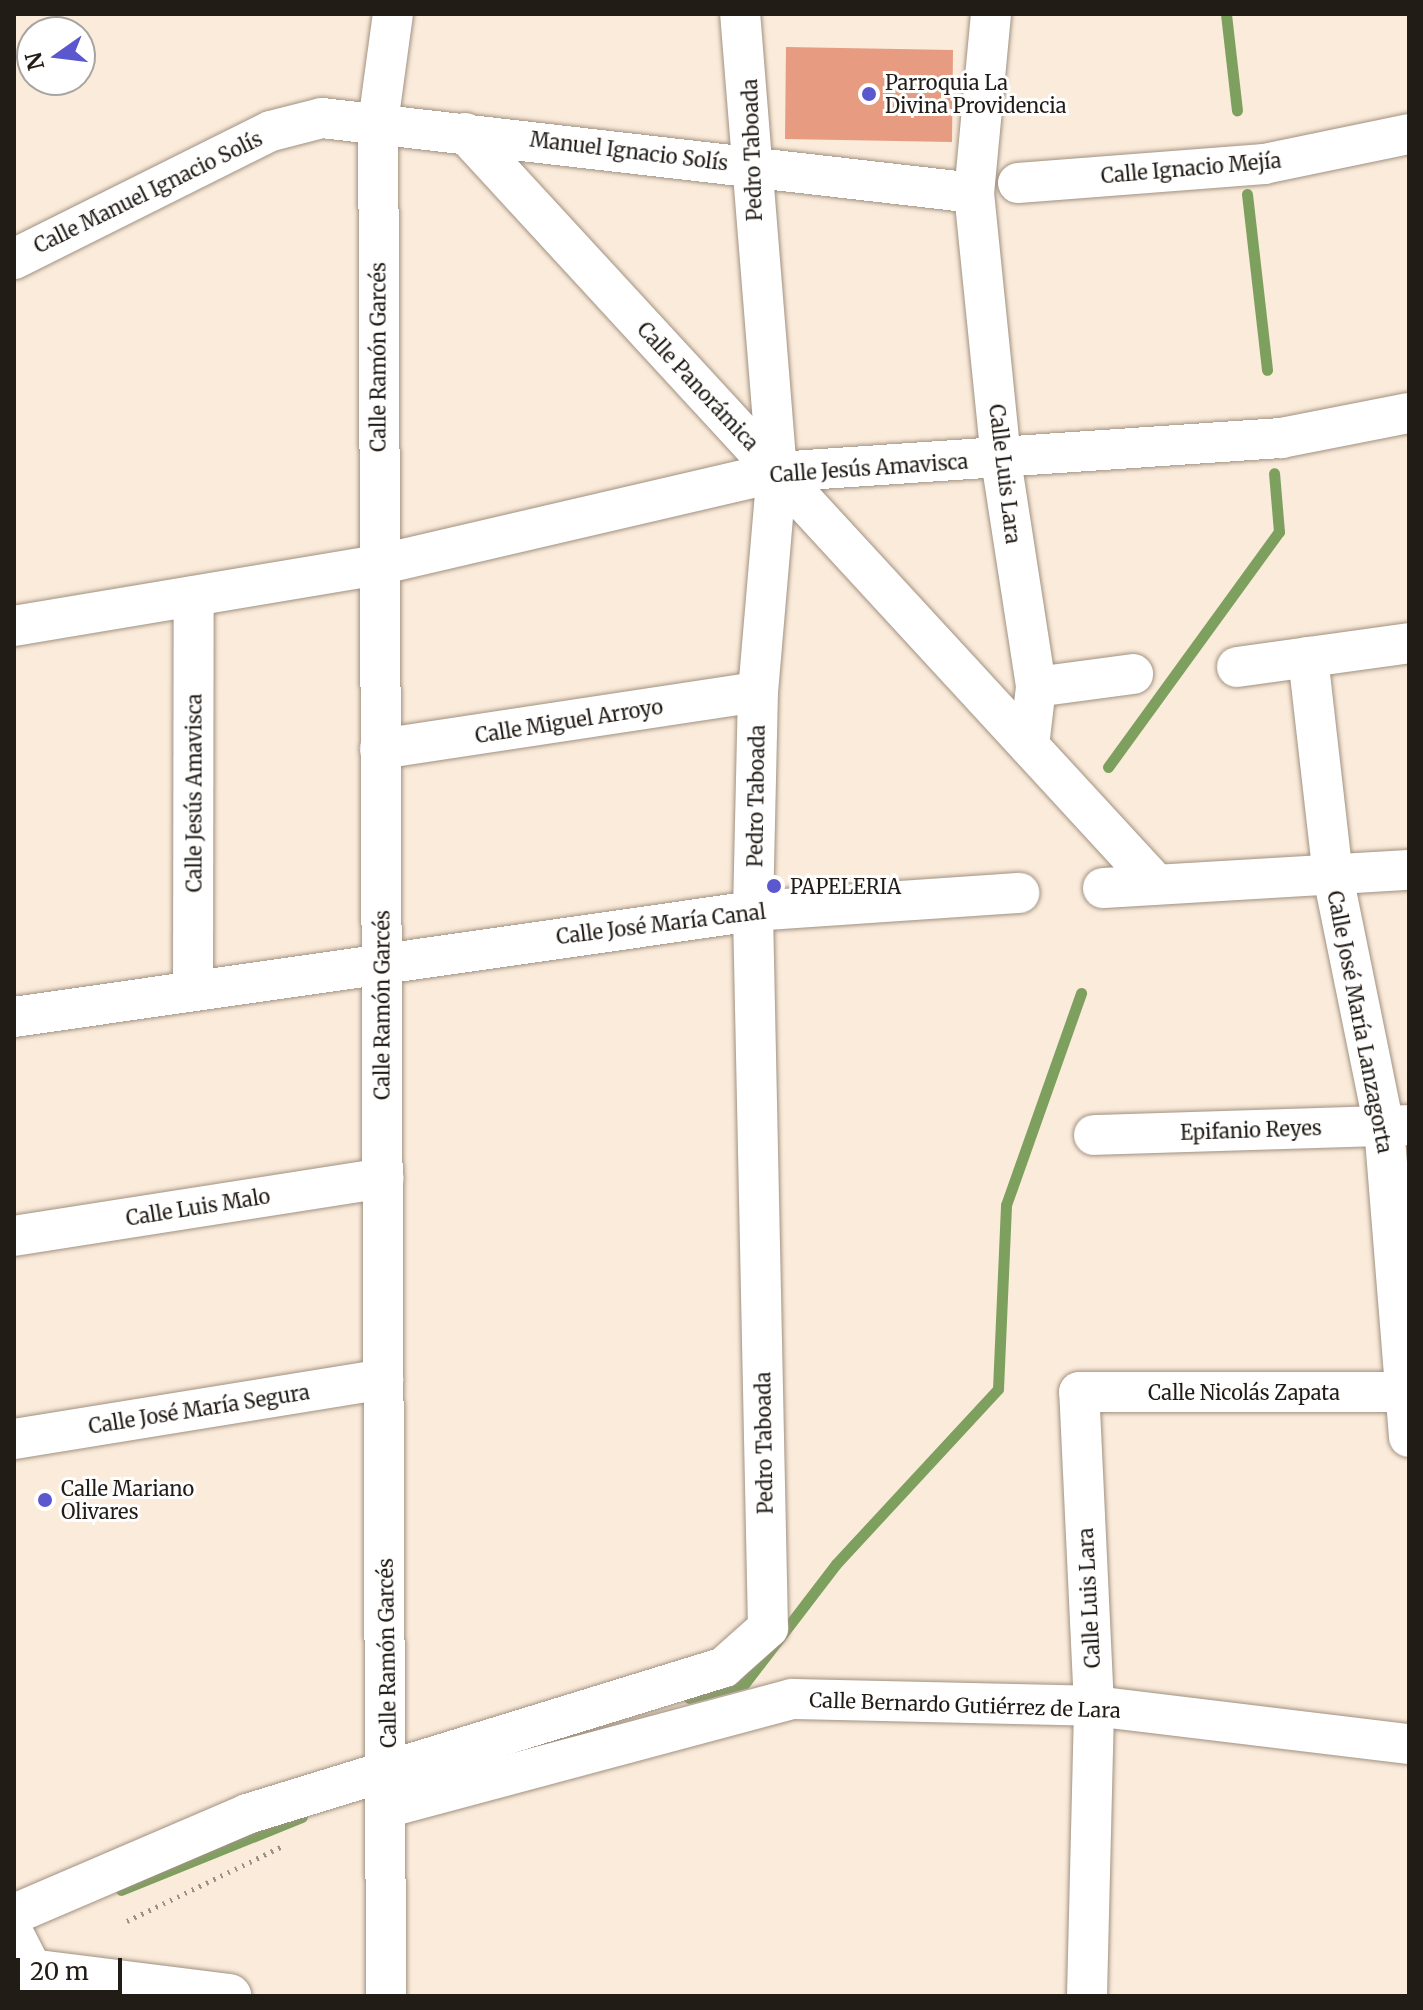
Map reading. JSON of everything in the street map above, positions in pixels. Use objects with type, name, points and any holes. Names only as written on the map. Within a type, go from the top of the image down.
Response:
[{"type":"street","name":"Calle Ramón Garcés","points":[[386,1996],[389,1807],[383,1379],[378,123],[393,14]]},
{"type":"street","name":"Pedro Taboada","points":[[388,1767],[724,1667],[768,1628],[753,911],[758,692],[777,472],[749,166],[752,91],[740,14]]},
{"type":"street","name":"Calle Luis Lara","points":[[991,14],[974,193],[1001,460],[1036,687],[1029,746]]},
{"type":"street","name":"Calle Manuel Ignacio Solís","points":[[14,259],[271,131],[322,118],[378,123]]},
{"type":"street","name":"Manuel Ignacio Solís","points":[[378,123],[974,193]]},
{"type":"street","name":"Calle Panorámica","points":[[465,133],[1029,746]]},
{"type":"street","name":"Calle Ignacio Mejía","points":[[1018,183],[1264,164],[1409,134]]},
{"type":"street","name":"Calle Jesús Amavisca","points":[[14,626],[378,565],[777,472],[1001,460],[1281,438],[1409,413]]},
{"type":"street","name":"Calle Jesús Amavisca","points":[[193,990],[194,596]]},
{"type":"street","points":[[1237,667],[1409,643]]},
{"type":"street","name":"Calle José María Lanzagorta","points":[[1308,657],[1333,876],[1396,1125],[1409,1437]]},
{"type":"street","points":[[1036,687],[1133,674]]},
{"type":"street","name":"Calle Miguel Arroyo","points":[[380,749],[758,692]]},
{"type":"street","points":[[1029,746],[1156,884]]},
{"type":"street","points":[[1103,888],[1409,870]]},
{"type":"street","name":"Calle José María Canal","points":[[14,1017],[753,911],[1019,893]]},
{"type":"street","name":"Epifanio Reyes","points":[[1094,1135],[1396,1125]]},
{"type":"street","name":"Calle Luis Malo","points":[[14,1236],[383,1178]]},
{"type":"street","name":"Calle José María Segura","points":[[14,1439],[383,1379]]},
{"type":"street","name":"Calle Luis Lara","points":[[1079,1392],[1094,1706],[1087,1996]]},
{"type":"street","name":"Calle Nicolás Zapata","points":[[1079,1392],[1407,1392]]},
{"type":"street","name":"Calle Bernardo Gutiérrez de Lara","points":[[389,1807],[792,1699],[1094,1706],[1409,1744]]},
{"type":"street","points":[[14,1914],[247,1814],[388,1767]]},
{"type":"street","points":[[24,1969],[229,1996]]},
{"type":"path","points":[[127,1921],[293,1841]]},
{"type":"building","name":"Parroquia La Divina Providencia","points":[[786,47],[953,50],[952,142],[785,139]]},
{"type":"waterway","points":[[1226,14],[1237,110]]},
{"type":"waterway","points":[[1247,194],[1267,370]]},
{"type":"waterway","points":[[1108,767],[1279,532],[1274,473]]},
{"type":"waterway","points":[[689,1698],[745,1683],[836,1564],[998,1389],[1006,1205],[1081,993]]},
{"type":"waterway","points":[[121,1890],[302,1817]]},
{"type":"place","name":"Parroquia La Divina Providencia","points":[[869,94]]},
{"type":"place","name":"PAPELERIA","points":[[774,886]]},
{"type":"place","name":"Calle Mariano Olivares","points":[[45,1500]]}]
